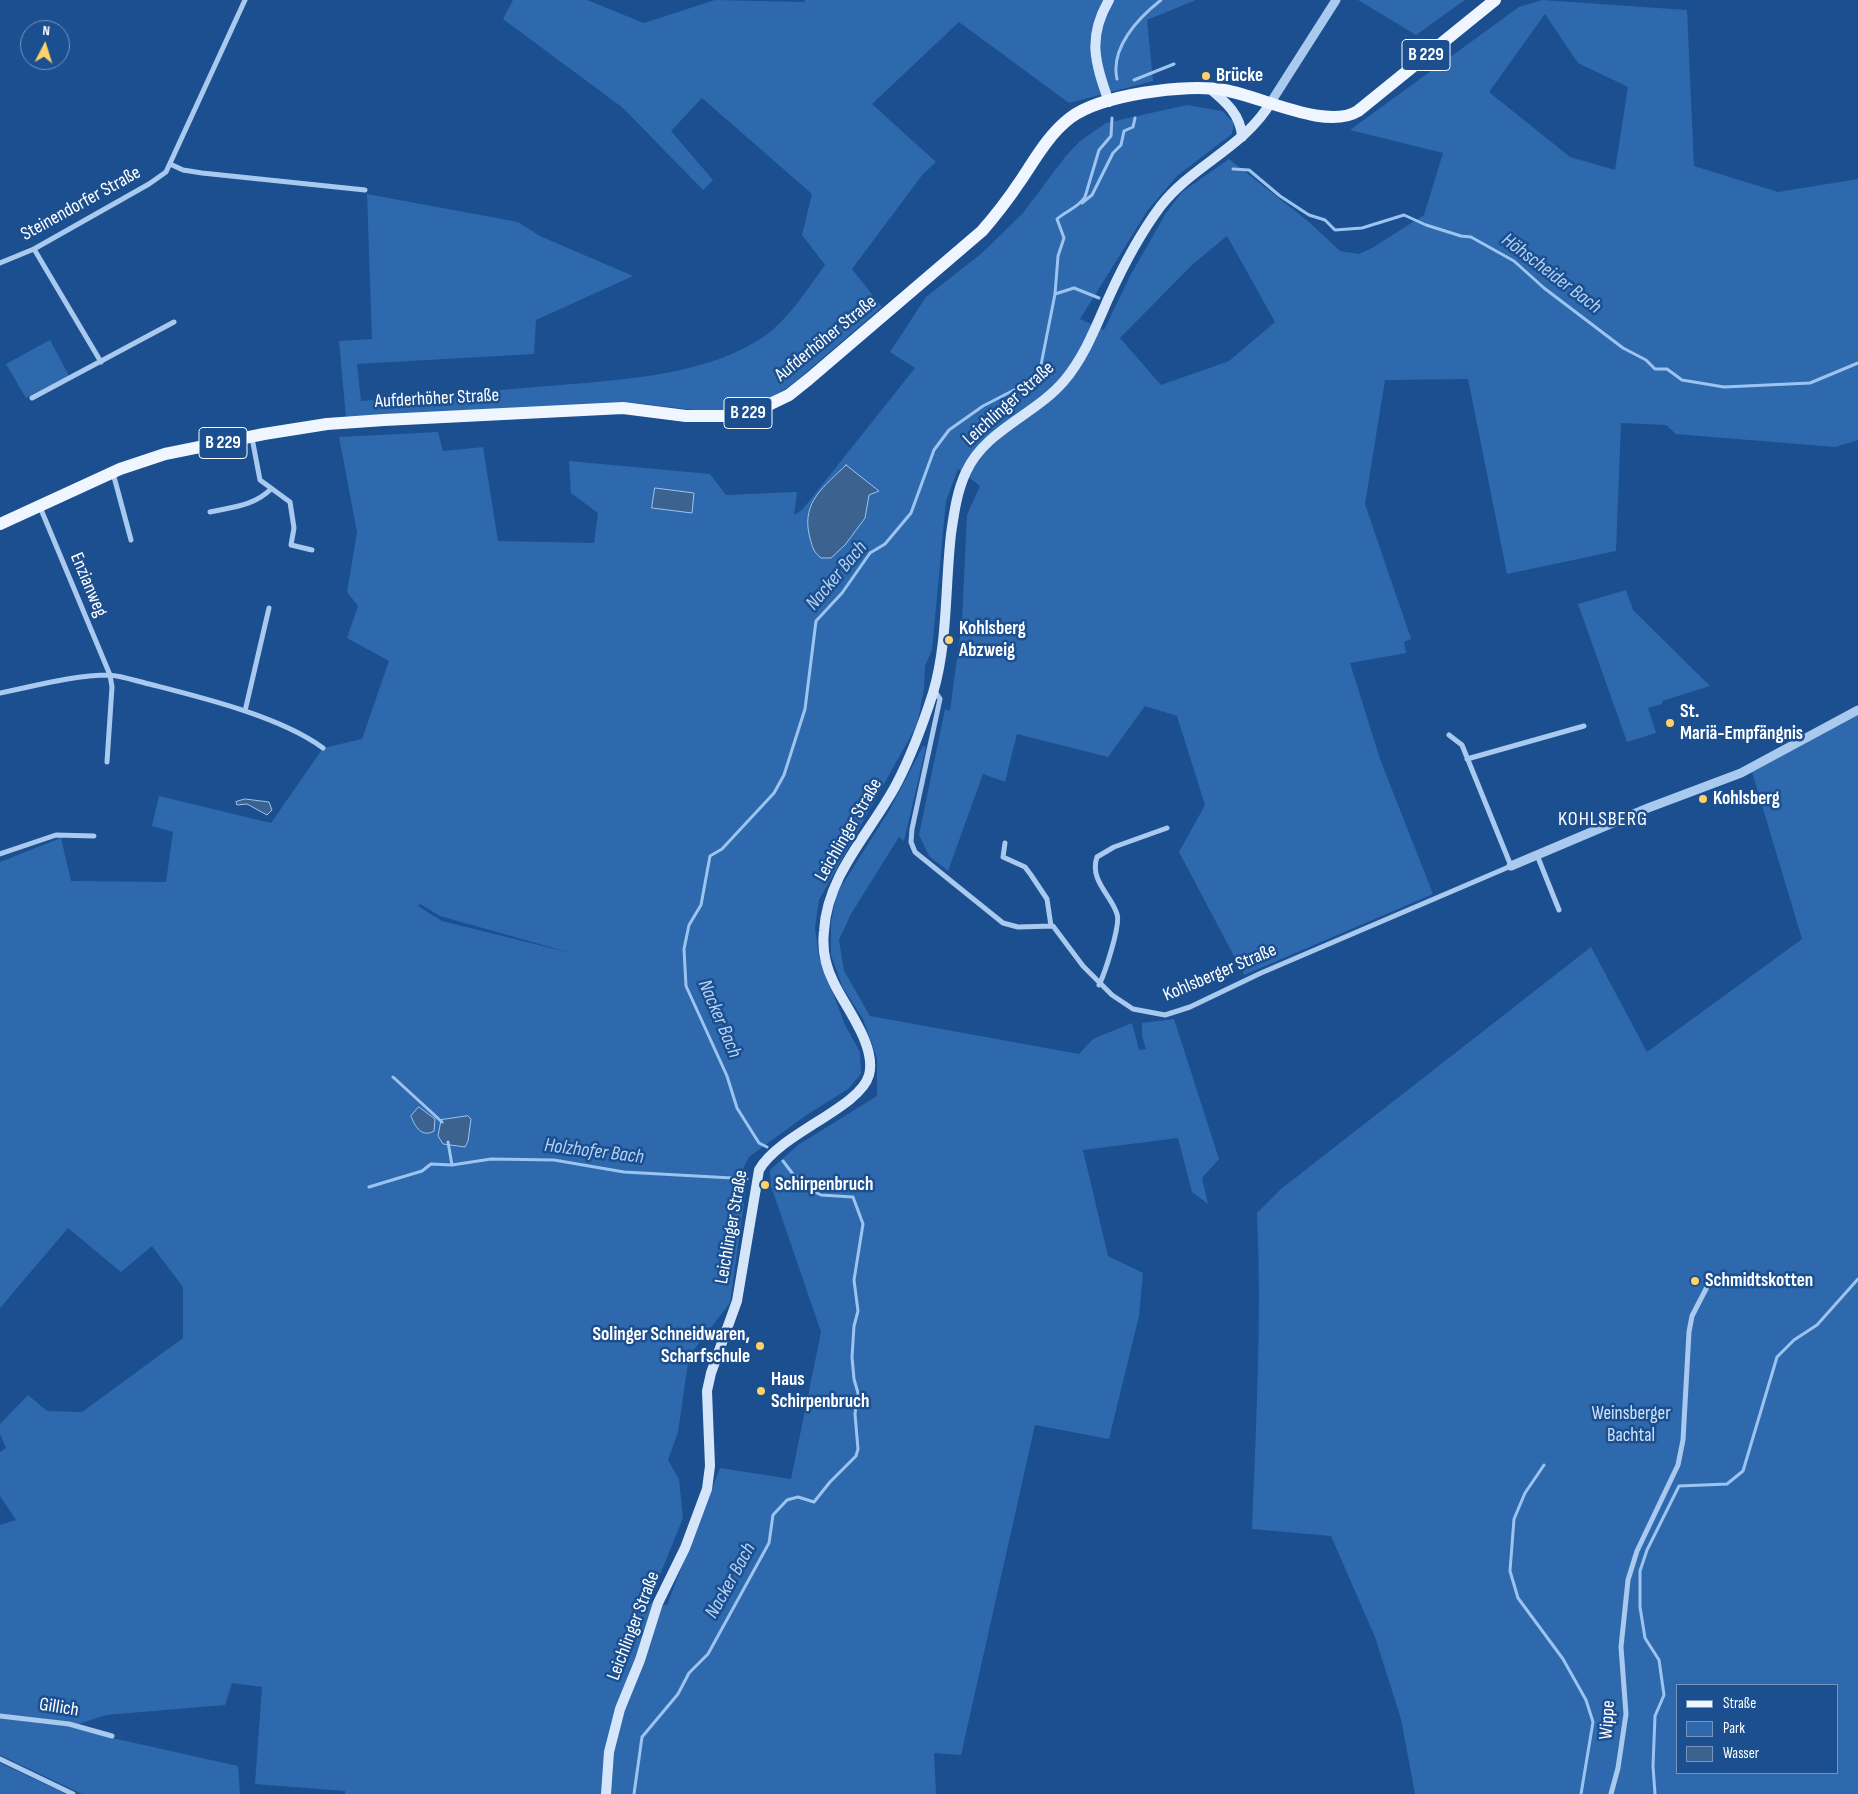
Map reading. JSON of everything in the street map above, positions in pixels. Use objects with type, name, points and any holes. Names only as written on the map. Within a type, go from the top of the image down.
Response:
[{"type":"main road","points":[[1109,0],[1098,23],[1094,42],[1094,53],[1109,102]]},
{"type":"main road","name":"B 229","points":[[1271,102],[1316,117],[1336,119],[1351,115],[1495,0]]},
{"type":"main road","points":[[1209,88],[1238,117],[1242,137]]},
{"type":"main road","name":"Aufderhöher Straße","points":[[0,524],[112,472],[165,454],[327,424],[623,408],[716,417],[738,416],[760,409],[789,395],[809,379],[982,231],[1002,207],[1047,142],[1063,125],[1082,111],[1109,102],[1166,90],[1209,88],[1239,93],[1271,102]]},
{"type":"main road","name":"Leichlinger Straße","points":[[606,1794],[609,1752],[620,1709],[640,1660],[658,1603],[685,1548],[706,1489],[710,1466],[706,1391],[737,1301],[757,1174],[768,1158],[802,1130],[853,1097],[868,1078],[870,1061],[864,1039],[834,984],[826,961],[823,945],[825,920],[831,897],[843,872],[897,783],[916,742],[934,690],[942,642],[954,514],[966,471],[978,452],[988,442],[1037,407],[1070,373],[1092,336],[1120,274],[1167,198],[1188,178],[1242,137],[1260,120],[1271,102]]},
{"type":"street","name":"Steinendorfer Straße","points":[[0,263],[34,249],[159,178],[170,164],[245,0]]},
{"type":"street","points":[[1271,102],[1336,0]]},
{"type":"street","points":[[170,164],[183,170],[202,173],[365,190]]},
{"type":"street","points":[[34,249],[101,362]]},
{"type":"street","points":[[32,398],[174,322]]},
{"type":"street","points":[[252,437],[258,477],[290,502],[294,528],[290,545],[312,550]]},
{"type":"street","points":[[112,472],[131,540]]},
{"type":"street","points":[[210,512],[261,500],[271,489]]},
{"type":"street","name":"Enzianweg","points":[[39,506],[110,675],[112,687],[107,762]]},
{"type":"street","points":[[245,712],[269,608]]},
{"type":"street","points":[[0,693],[72,679],[110,675],[187,694],[245,712],[313,740],[323,748]]},
{"type":"street","points":[[934,690],[940,699],[912,829],[912,847],[919,856],[1002,923],[1018,927],[1051,926],[1047,899],[1025,867],[1003,857],[1005,843]]},
{"type":"street","name":"Kohlsberger Straße","points":[[1051,926],[1058,932],[1082,966],[1099,985],[1133,1009],[1157,1015],[1176,1013],[1294,958],[1648,808],[1741,773],[1858,710]]},
{"type":"street","points":[[1468,759],[1584,726]]},
{"type":"street","points":[[1449,735],[1462,746],[1511,866]]},
{"type":"street","points":[[1099,985],[1111,952],[1118,916],[1099,882],[1095,865],[1097,857],[1114,847],[1167,828]]},
{"type":"street","points":[[0,854],[56,835],[94,836]]},
{"type":"street","points":[[1537,855],[1559,910]]},
{"type":"street","name":"Wippe","points":[[1611,1794],[1626,1714],[1621,1647],[1630,1569],[1678,1465],[1683,1440],[1689,1332],[1692,1316],[1708,1284]]},
{"type":"street","name":"Gillich","points":[[0,1716],[69,1724],[112,1736]]},
{"type":"street","points":[[0,1759],[74,1794]]},
{"type":"green space","points":[[513,0],[587,0],[644,23],[715,0],[804,2],[805,0],[1196,0],[1147,20],[1153,81],[1069,103],[959,22],[872,104],[936,162],[923,174],[852,269],[882,307],[790,386],[762,403],[732,411],[712,412],[634,403],[346,417],[339,341],[372,339],[367,194],[518,222],[540,236],[633,276],[536,320],[534,354],[357,364],[361,401],[620,380],[650,376],[707,363],[757,341],[777,326],[795,306],[825,265],[802,235],[812,194],[702,98],[671,131],[713,180],[703,190],[623,108],[503,19]]},
{"type":"green space","points":[[1358,0],[1465,0],[1416,35]]},
{"type":"green space","points":[[1542,0],[1687,10],[1694,166],[1778,192],[1858,179],[1858,440],[1835,447],[1676,434],[1666,425],[1621,423],[1616,551],[1507,574],[1468,379],[1385,380],[1365,504],[1411,639],[1404,642],[1406,653],[1350,663],[1380,759],[1433,894],[1244,975],[1179,852],[1205,805],[1177,716],[1145,706],[1108,757],[1017,734],[1005,782],[983,774],[948,871],[929,856],[919,835],[945,709],[950,711],[962,621],[967,515],[980,486],[958,469],[946,501],[932,650],[925,666],[924,689],[917,725],[819,900],[815,928],[819,957],[845,1025],[860,1052],[861,1074],[848,1089],[805,1116],[749,1157],[733,1189],[746,1188],[730,1303],[689,1356],[678,1432],[668,1460],[679,1479],[683,1518],[649,1602],[667,1605],[720,1468],[791,1479],[821,1332],[771,1186],[770,1170],[798,1145],[877,1096],[877,1058],[863,1019],[843,988],[831,955],[831,922],[837,893],[889,811],[923,746],[926,747],[904,841],[899,837],[851,914],[839,940],[844,971],[870,1016],[1079,1054],[1093,1039],[1132,1023],[1139,1050],[1146,1049],[1142,1036],[1142,1023],[1174,1019],[1219,1159],[1202,1178],[1208,1204],[1192,1192],[1178,1138],[1083,1150],[1108,1256],[1143,1273],[1139,1316],[1109,1439],[1035,1425],[961,1755],[934,1753],[936,1794],[345,1794],[345,1791],[255,1784],[262,1687],[232,1683],[225,1705],[106,1715],[76,1725],[108,1737],[238,1766],[240,1794],[82,1794],[0,1755],[0,1525],[16,1520],[0,1496],[0,1452],[6,1448],[0,1434],[0,1424],[28,1395],[47,1411],[82,1412],[183,1338],[183,1287],[152,1246],[121,1272],[68,1228],[0,1308],[0,862],[61,838],[71,881],[166,882],[173,832],[152,826],[159,796],[271,823],[323,748],[362,739],[389,661],[347,638],[358,606],[347,592],[357,532],[339,437],[438,432],[443,451],[483,447],[498,541],[594,543],[598,513],[571,493],[569,461],[710,474],[726,495],[797,492],[794,515],[802,510],[915,368],[890,352],[926,297],[982,253],[1023,213],[1065,157],[1080,141],[1106,123],[1187,105],[1222,111],[1234,123],[1232,134],[1177,176],[1148,210],[1080,319],[1104,330],[1130,276],[1166,213],[1182,192],[1229,159],[1309,222],[1340,251],[1359,254],[1372,248],[1424,215],[1443,153],[1350,130],[1519,7]],"holes":[[[1545,14],[1578,63],[1628,87],[1615,170],[1570,157],[1489,92]],[[1227,236],[1275,322],[1229,361],[1161,385],[1120,338],[1193,264]],[[420,904],[440,916],[575,954],[442,921],[418,906]]]},
{"type":"green space","points":[[50,340],[69,376],[26,398],[6,364]]},
{"type":"green space","points":[[1626,590],[1633,610],[1710,686],[1662,701],[1662,704],[1648,708],[1656,733],[1627,742],[1578,604]]},
{"type":"green space","name":"Weinsberger Bachtal","points":[[1858,714],[1858,1794],[1415,1794],[1401,1719],[1375,1637],[1331,1536],[1252,1529],[1259,1331],[1257,1213],[1281,1189],[1591,947],[1647,1052],[1802,939],[1752,772]]},
{"type":"green space","points":[[0,1763],[66,1794],[0,1794]]},
{"type":"water","points":[[846,465],[879,491],[869,495],[865,518],[845,545],[831,558],[821,558],[814,550],[809,534],[809,512],[812,503],[823,487]]},
{"type":"water","points":[[655,488],[694,493],[692,513],[652,508]]},
{"type":"water","points":[[245,799],[269,802],[272,810],[267,815],[247,804],[237,805],[236,802]]},
{"type":"water","points":[[419,1107],[435,1119],[434,1131],[430,1133],[423,1132],[415,1124],[411,1116]]},
{"type":"water","points":[[468,1116],[471,1119],[468,1141],[465,1147],[443,1144],[438,1136],[441,1120]]},
{"type":"waterway","name":"Nacker Bach","points":[[1117,79],[1116,67],[1122,45],[1135,25],[1161,0]]},
{"type":"waterway","points":[[1134,80],[1174,64]]},
{"type":"waterway","name":"Nacker Bach","points":[[767,1147],[759,1143],[737,1108],[727,1076],[686,986],[684,949],[689,925],[701,905],[710,856],[722,849],[774,793],[784,775],[805,709],[816,621],[842,593],[870,553],[885,544],[911,513],[934,450],[949,430],[983,406],[1016,389],[1040,370],[1055,294],[1058,256],[1064,238],[1057,219],[1079,204],[1085,197],[1099,150],[1111,136],[1112,118]]},
{"type":"waterway","points":[[1082,203],[1092,195],[1113,153],[1121,145],[1124,131],[1133,127],[1135,118]]},
{"type":"waterway","name":"Höhscheider Bach","points":[[1233,169],[1249,170],[1280,196],[1309,215],[1325,220],[1335,230],[1362,228],[1404,215],[1426,225],[1461,236],[1471,237],[1514,261],[1544,288],[1623,348],[1646,360],[1655,369],[1667,369],[1682,380],[1724,387],[1810,383],[1858,363]]},
{"type":"waterway","name":"Höhscheider Bach","points":[[1055,294],[1074,288],[1099,298]]},
{"type":"waterway","name":"Holzhofer Bach","points":[[393,1077],[442,1122]]},
{"type":"waterway","name":"Holzhofer Bach","points":[[448,1142],[452,1165],[491,1159],[554,1160],[624,1172],[732,1178]]},
{"type":"waterway","name":"Nacker Bach","points":[[634,1794],[642,1737],[678,1694],[689,1673],[708,1654],[769,1543],[773,1515],[787,1500],[798,1497],[814,1502],[830,1482],[856,1456],[858,1449],[855,1414],[858,1393],[854,1379],[852,1357],[854,1326],[858,1311],[854,1280],[863,1224],[853,1197],[821,1195],[802,1186],[783,1161]]},
{"type":"waterway","name":"Holzhofer Bach","points":[[369,1187],[422,1171],[431,1164],[452,1165]]},
{"type":"waterway","name":"Nacker Bach","points":[[788,1180],[796,1176]]},
{"type":"waterway","name":"Holzhofer Bach","points":[[741,1179],[747,1179]]},
{"type":"waterway","points":[[1655,1794],[1653,1766],[1655,1716],[1664,1695],[1659,1660],[1645,1638],[1640,1607],[1640,1571],[1647,1550],[1679,1486],[1727,1484],[1743,1471],[1777,1357],[1794,1340],[1817,1325],[1858,1279]]},
{"type":"waterway","points":[[1544,1465],[1525,1493],[1514,1519],[1510,1571],[1518,1598],[1563,1659],[1586,1700],[1593,1722],[1581,1794]]},
{"type":"place","name":"Brücke","points":[[1206,76]]},
{"type":"place","name":"Kohlsberg Abzweig","points":[[949,640]]},
{"type":"place","name":"St. Mariä-Empfängnis","points":[[1670,723]]},
{"type":"place","name":"Kohlsberg","points":[[1703,799]]},
{"type":"place","name":"Schirpenbruch","points":[[765,1185]]},
{"type":"place","name":"Schmidtskotten","points":[[1695,1281]]},
{"type":"place","name":"Solinger Schneidwaren, Scharfschule","points":[[760,1346]]},
{"type":"place","name":"Haus Schirpenbruch","points":[[761,1391]]},
{"type":"district","name":"KOHLSBERG","points":[[1603,820]]}]
